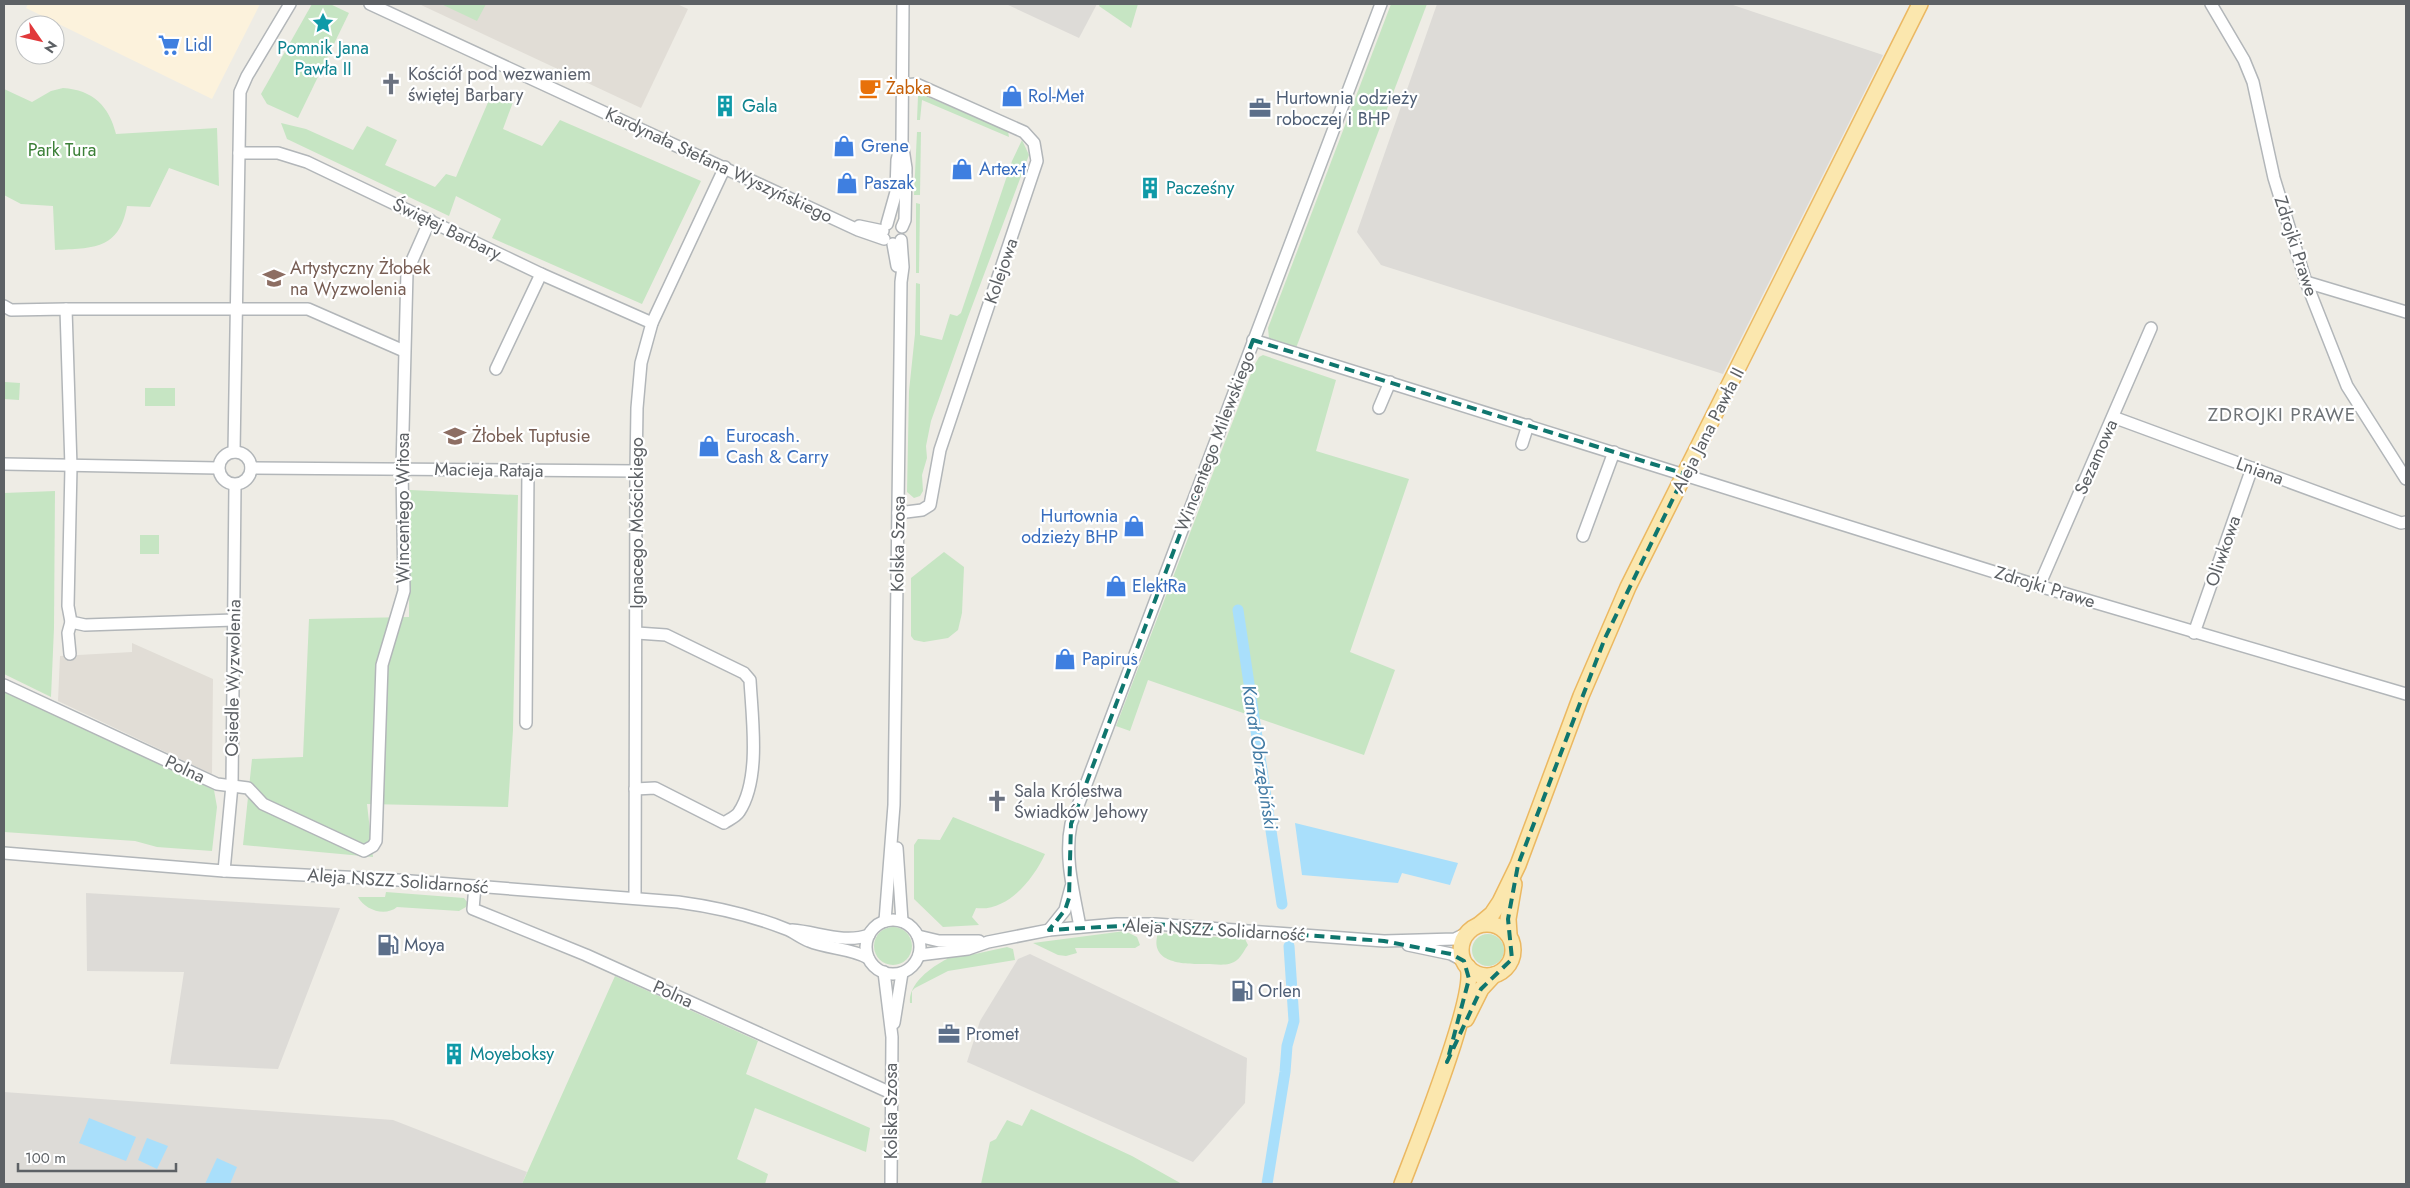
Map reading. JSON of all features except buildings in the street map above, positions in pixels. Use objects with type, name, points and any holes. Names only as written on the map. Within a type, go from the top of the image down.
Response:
[{"type":"main road","name":"Aleja Jana Pawła II","points":[[1480,924],[1492,914],[1500,902],[1518,865],[1581,696],[1605,638],[1920,4]]},
{"type":"main road","name":"Aleja Jana Pawła II","points":[[1509,934],[1508,919],[1518,865]]},
{"type":"main road","points":[[1447,1062],[1469,979],[1461,947],[1467,933],[1480,924],[1496,925],[1509,934],[1513,942],[1512,959],[1502,972],[1494,975],[1479,975],[1466,964]]},
{"type":"main road","points":[[1402,1184],[1447,1062],[1481,989],[1494,975]]},
{"type":"street","points":[[234,452],[240,92],[247,76],[290,4]]},
{"type":"street","name":"Kardynała Stefana Wyszyńskiego","points":[[370,4],[871,236],[890,235]]},
{"type":"street","name":"Kolska Szosa","points":[[890,235],[902,228],[905,220],[906,168],[902,142],[903,4]]},
{"type":"street","name":"Wincentego Milewskiego","points":[[1080,927],[1071,882],[1068,847],[1071,824],[1381,4]]},
{"type":"street","name":"Zdrojki Prawe","points":[[2211,4],[2244,60],[2253,82],[2274,178],[2306,282],[2347,386],[2406,479]]},
{"type":"street","name":"Kolejowa","points":[[898,513],[922,510],[930,505],[940,450],[1037,161],[1034,144],[1024,132],[916,84],[903,85]]},
{"type":"street","name":"Kolska Szosa","points":[[885,921],[894,805],[900,282],[890,235],[896,192],[897,160],[902,142]]},
{"type":"street","name":"Świętej Barbary","points":[[239,153],[278,154],[307,162],[541,274],[652,323]]},
{"type":"street","name":"Ignacego Mościckiego","points":[[635,897],[636,471],[637,408],[641,363],[652,323],[725,167]]},
{"type":"street","name":"Wincentego Witosa","points":[[364,851],[369,850],[376,840],[382,665],[404,592],[402,469],[406,272],[430,220]]},
{"type":"street","points":[[496,369],[541,274]]},
{"type":"street","points":[[2306,282],[2406,312]]},
{"type":"street","points":[[4,306],[11,310],[308,309],[404,351]]},
{"type":"street","points":[[66,309],[71,466],[68,606],[71,622],[68,632],[70,654]]},
{"type":"street","name":"Sezamowa","points":[[2039,586],[2151,328]]},
{"type":"street","name":"Zdrojki Prawe","points":[[1253,340],[1685,474],[1714,486],[2039,586],[2406,694]]},
{"type":"street","points":[[1379,408],[1390,382]]},
{"type":"street","name":"Lniana","points":[[2113,417],[2401,523],[2406,522]]},
{"type":"street","points":[[1522,444],[1528,425]]},
{"type":"street","points":[[234,452],[246,456],[252,468],[247,479],[235,484],[223,480],[218,468],[223,457],[234,452]]},
{"type":"street","points":[[1583,536],[1614,452]]},
{"type":"street","points":[[4,464],[218,468]]},
{"type":"street","name":"Macieja Rataja","points":[[252,468],[636,471]]},
{"type":"street","name":"Oliwkowa","points":[[2194,633],[2252,468]]},
{"type":"street","points":[[526,724],[528,470]]},
{"type":"street","name":"Osiedle Wyzwolenia","points":[[224,871],[232,785],[235,484]]},
{"type":"street","points":[[71,622],[84,625],[234,620]]},
{"type":"street","points":[[635,789],[655,788],[724,823],[739,814],[751,784],[753,731],[750,680],[744,673],[666,635],[636,633]]},
{"type":"street","name":"Polna","points":[[4,685],[216,784],[248,788],[263,804],[364,851]]},
{"type":"street","name":"Kolska Szosa","points":[[894,805],[902,921]]},
{"type":"street","name":"Aleja NSZZ Solidarność","points":[[4,853],[224,871],[635,897],[722,909],[788,930],[810,941],[857,953],[868,958]]},
{"type":"street","name":"Wincentego Milewskiego","points":[[1049,930],[1065,910],[1071,882]]},
{"type":"street","name":"Polna","points":[[475,886],[473,910],[586,955],[891,1093]]},
{"type":"street","points":[[885,921],[902,921],[914,929],[918,936],[919,954],[913,966],[902,973],[884,972],[875,967],[868,958],[866,946],[869,935],[875,926],[885,921]]},
{"type":"street","name":"Aleja NSZZ Solidarność","points":[[919,954],[968,949],[988,942],[1049,930],[1155,924],[1384,941],[1455,939],[1467,933]]},
{"type":"street","name":"Aleja NSZZ Solidarność","points":[[788,930],[811,932],[839,938],[856,938],[869,935]]},
{"type":"street","name":"Aleja NSZZ Solidarność","points":[[918,936],[939,941],[988,942]]},
{"type":"street","name":"Aleja NSZZ Solidarność","points":[[1384,941],[1443,952],[1466,964]]},
{"type":"street","name":"Kolska Szosa","points":[[884,972],[892,1038]]},
{"type":"street","name":"Kolska Szosa","points":[[891,1184],[892,1038],[902,973]]},
{"type":"highlighted area","points":[[1253,340],[1685,474],[1605,638],[1518,865],[1508,919],[1512,959],[1481,989],[1447,1062],[1469,979],[1464,961],[1451,954],[1384,941],[1155,924],[1049,930],[1065,910],[1069,898],[1071,824]]},
{"type":"shaded area","points":[[28,4],[260,4],[212,99],[65,27],[65,15],[40,15],[26,8]]},
{"type":"shaded area","points":[[419,4],[677,4],[688,9],[641,108]]},
{"type":"shaded area","points":[[1006,4],[1097,4],[1079,38]]},
{"type":"shaded area","points":[[1437,4],[1730,4],[1883,55],[1723,374],[1381,265],[1357,232]]},
{"type":"shaded area","points":[[132,643],[213,679],[212,774],[58,701],[60,656],[132,652]]},
{"type":"shaded area","points":[[86,893],[340,908],[278,1069],[170,1064],[184,972],[87,971]]},
{"type":"shaded area","points":[[1030,954],[1247,1058],[1245,1103],[1193,1162],[967,1062],[980,1021],[1018,959]]},
{"type":"shaded area","points":[[4,1092],[393,1120],[527,1172],[522,1184],[4,1184]]},
{"type":"green space","points":[[312,4],[330,4],[349,13],[298,118],[267,104],[261,94]]},
{"type":"green space","points":[[441,4],[486,4],[477,21]]},
{"type":"green space","points":[[1100,4],[1138,4],[1131,28],[1099,6]]},
{"type":"green space","points":[[1391,4],[1427,4],[1296,348],[1269,338],[1268,328]]},
{"type":"green space","name":"Park Tura","points":[[63,88],[83,92],[98,101],[109,115],[116,134],[217,128],[219,186],[169,168],[150,207],[127,206],[118,231],[111,239],[92,247],[55,250],[53,206],[21,204],[4,195],[4,89],[32,102],[51,91]]},
{"type":"green space","points":[[492,93],[513,102],[503,129],[542,146],[560,120],[701,181],[642,304],[492,238],[501,219],[456,196],[449,216],[287,139],[281,123],[306,129],[353,150],[367,126],[397,140],[385,165],[435,187],[446,174],[456,177]]},
{"type":"green space","points":[[923,95],[1008,131],[1009,137],[922,100],[920,120],[917,120],[918,96]]},
{"type":"green space","points":[[917,132],[921,132],[920,195],[914,195]]},
{"type":"green space","points":[[1022,140],[1029,155],[931,421],[926,446],[927,458],[922,475],[923,491],[920,496],[914,498],[907,492],[909,391],[915,334],[916,283],[920,284],[920,335],[942,340],[950,314],[957,316],[961,313],[1012,161]]},
{"type":"green space","points":[[916,203],[920,204],[919,273],[916,273]]},
{"type":"green space","points":[[1263,355],[1336,380],[1316,451],[1409,479],[1350,652],[1395,670],[1364,755],[1148,680],[1130,731],[1116,726],[1254,366],[1259,357]]},
{"type":"green space","points":[[5,382],[20,383],[19,400],[4,399]]},
{"type":"green space","points":[[145,388],[175,388],[175,406],[145,406]]},
{"type":"green space","points":[[410,490],[518,495],[513,730],[508,807],[367,804],[373,857],[243,845],[252,759],[303,757],[309,619],[409,617]]},
{"type":"green space","points":[[55,491],[54,628],[51,697],[4,674],[4,493]]},
{"type":"green space","points":[[140,535],[159,535],[159,554],[140,554]]},
{"type":"green space","points":[[944,552],[964,567],[962,613],[958,630],[948,638],[924,642],[914,640],[911,636],[911,578]]},
{"type":"green space","points":[[4,691],[214,790],[217,807],[212,851],[157,847],[135,841],[4,832]]},
{"type":"green space","points":[[953,817],[1045,854],[1026,884],[1008,900],[987,908],[976,908],[972,917],[979,925],[943,927],[914,899],[914,845],[918,839],[940,840]]},
{"type":"green space","points":[[386,892],[464,898],[468,903],[466,907],[459,911],[397,907],[381,912],[370,909],[358,897],[385,897]]},
{"type":"green space","points":[[893,927],[900,928],[906,933],[911,939],[911,953],[906,959],[900,964],[893,965],[886,964],[880,959],[875,953],[874,946],[875,939],[880,933],[886,928]]},
{"type":"green space","points":[[1125,931],[1137,937],[1140,945],[1135,948],[1075,948],[1077,953],[1066,956],[1058,955],[1033,943]]},
{"type":"green space","points":[[1158,933],[1245,939],[1248,945],[1238,959],[1230,964],[1180,963],[1164,957],[1159,951],[1156,944]]},
{"type":"green space","points":[[1488,934],[1494,935],[1499,939],[1503,944],[1503,956],[1499,961],[1494,965],[1488,966],[1482,965],[1477,961],[1473,956],[1472,950],[1473,944],[1477,939],[1482,935]]},
{"type":"green space","points":[[1007,947],[1013,949],[1015,960],[948,971],[912,991],[928,971],[947,959],[946,957],[975,954]]},
{"type":"green space","points":[[615,976],[758,1041],[746,1074],[870,1128],[866,1152],[755,1108],[737,1159],[768,1174],[765,1184],[522,1184]]},
{"type":"green space","points":[[912,991],[912,1003],[910,1003],[910,996]]},
{"type":"green space","points":[[1031,1109],[1132,1156],[1182,1184],[981,1184],[990,1142],[996,1139],[1007,1120],[1022,1126]]},
{"type":"water","points":[[1295,823],[1458,863],[1450,885],[1402,873],[1398,883],[1302,875]]},
{"type":"water","points":[[89,1118],[136,1137],[126,1161],[79,1143]]},
{"type":"water","points":[[147,1138],[168,1146],[157,1169],[138,1160]]},
{"type":"water","points":[[217,1158],[237,1167],[230,1184],[205,1184]]},
{"type":"waterway","name":"Kanał Obrzębiński","points":[[1238,610],[1282,904]]},
{"type":"waterway","name":"Kanał Obrzębiński","points":[[1267,1184],[1285,1072],[1287,1046],[1294,1021],[1289,946]]},
{"type":"place","name":"Pomnik Jana Pawła II","points":[[323,23]]},
{"type":"place","name":"Lidl","points":[[169,45]]},
{"type":"place","name":"Kościół pod wezwaniem świętej Barbary","points":[[391,84]]},
{"type":"place","name":"Żabka","points":[[870,88]]},
{"type":"place","name":"Rol-Met","points":[[1012,96]]},
{"type":"place","name":"Gala","points":[[725,106]]},
{"type":"place","name":"Hurtownia odzieży roboczej i BHP","points":[[1260,108]]},
{"type":"place","name":"Grene","points":[[844,146]]},
{"type":"place","name":"Artex-t","points":[[962,169]]},
{"type":"place","name":"Paszak","points":[[847,183]]},
{"type":"place","name":"Pacześny","points":[[1150,188]]},
{"type":"place","name":"Artystyczny Żłobek na Wyzwolenia","points":[[274,278]]},
{"type":"place","name":"Żłobek Tuptusie","points":[[455,436]]},
{"type":"place","name":"Eurocash. Cash & Carry","points":[[709,446]]},
{"type":"place","name":"Hurtownia odzieży BHP","points":[[1134,526]]},
{"type":"place","name":"ElektRa","points":[[1116,586]]},
{"type":"place","name":"Papirus","points":[[1065,659]]},
{"type":"place","name":"Sala Królestwa Świadków Jehowy","points":[[997,801]]},
{"type":"place","name":"Moya","points":[[388,945]]},
{"type":"place","name":"Orlen","points":[[1242,991]]},
{"type":"place","name":"Promet","points":[[949,1034]]},
{"type":"place","name":"Moyeboksy","points":[[454,1054]]},
{"type":"district","name":"ZDROJKI PRAWE","points":[[2282,414]]}]
